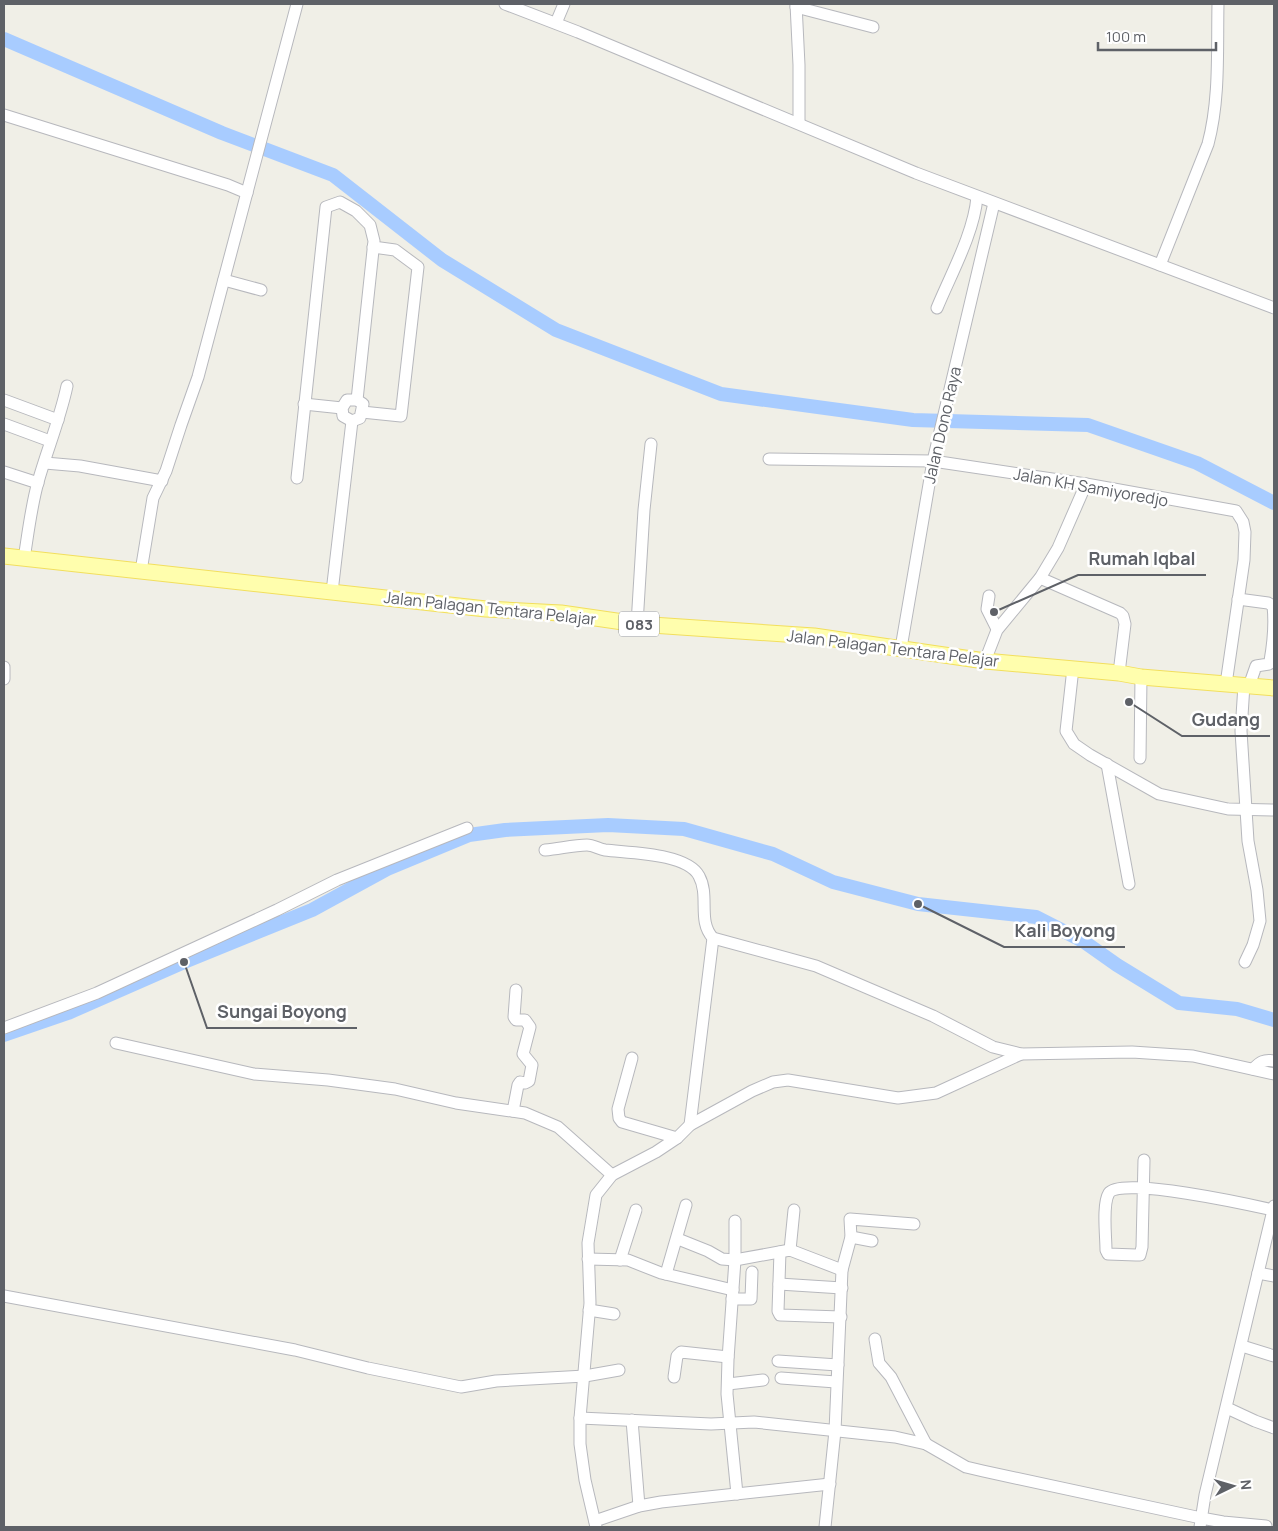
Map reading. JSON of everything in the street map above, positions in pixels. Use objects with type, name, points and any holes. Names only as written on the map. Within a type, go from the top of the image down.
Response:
[{"type":"main road","name":"Jalan Palagan Tentara Pelajar","points":[[4,556],[486,609],[561,613],[637,624],[814,636],[985,661],[1119,672],[1141,677],[1274,688]]},
{"type":"street","points":[[141,572],[153,498],[162,481],[198,377],[297,4]]},
{"type":"street","points":[[505,4],[556,23],[916,173],[1274,308]]},
{"type":"street","points":[[556,23],[564,4]]},
{"type":"street","points":[[1160,265],[1208,144],[1213,125],[1218,4]]},
{"type":"street","points":[[799,123],[796,6],[873,27]]},
{"type":"street","points":[[4,115],[228,185],[247,193]]},
{"type":"street","points":[[937,308],[968,234],[978,197]]},
{"type":"street","points":[[297,478],[326,207],[340,202],[356,211],[370,225],[374,241],[357,400]]},
{"type":"street","name":"Jalan Dono Raya","points":[[901,648],[933,461],[994,203]]},
{"type":"street","points":[[362,412],[401,416],[418,267],[395,250],[373,247]]},
{"type":"street","points":[[224,280],[261,290]]},
{"type":"street","points":[[24,559],[38,483],[67,386]]},
{"type":"street","points":[[4,400],[58,420]]},
{"type":"street","points":[[347,400],[357,400],[363,404],[362,412],[360,418],[352,421],[343,416],[342,408],[347,400]]},
{"type":"street","points":[[304,404],[342,408]]},
{"type":"street","points":[[332,592],[352,421]]},
{"type":"street","points":[[5,428],[50,441]]},
{"type":"street","points":[[637,624],[644,510],[651,444]]},
{"type":"street","name":"Jalan KH Samiyoredjo","points":[[768,459],[933,461],[1086,484],[1236,511],[1243,522],[1245,532],[1244,560],[1226,684]]},
{"type":"street","points":[[44,463],[80,466],[162,481]]},
{"type":"street","points":[[4,472],[38,483]]},
{"type":"street","points":[[985,661],[997,629],[1040,578],[1058,548],[1086,484]]},
{"type":"street","points":[[1040,578],[1123,616],[1125,624],[1119,672]]},
{"type":"street","points":[[989,596],[987,609],[997,629]]},
{"type":"street","points":[[1238,598],[1268,603],[1273,606],[1272,633],[1274,637],[1269,664],[1256,666],[1246,686],[1241,731],[1248,841],[1257,890],[1260,921],[1254,945],[1245,962]]},
{"type":"street","points":[[4,667],[4,679]]},
{"type":"street","points":[[1072,668],[1066,730],[1074,744],[1159,794],[1228,809],[1274,810]]},
{"type":"street","points":[[1140,758],[1141,677]]},
{"type":"street","points":[[1107,764],[1129,884]]},
{"type":"street","points":[[4,1028],[97,993],[278,910],[337,880],[467,828]]},
{"type":"street","points":[[545,850],[589,844],[604,850],[650,853],[670,858],[694,868],[700,877],[703,888],[706,931],[713,938],[816,966],[933,1016],[993,1046],[1021,1054],[1132,1052],[1193,1056],[1274,1074]]},
{"type":"street","points":[[690,1125],[713,938]]},
{"type":"street","points":[[513,1111],[518,1085],[520,1082],[528,1081],[532,1065],[523,1054],[530,1027],[525,1020],[516,1020],[514,1017],[516,990]]},
{"type":"street","points":[[116,1042],[254,1074],[328,1080],[395,1089],[456,1103],[525,1113],[558,1127],[612,1175]]},
{"type":"street","points":[[830,1484],[639,1506],[595,1524],[581,1453],[580,1418],[589,1310],[588,1243],[596,1195],[612,1175],[656,1152],[690,1125],[752,1091],[773,1082],[788,1080],[898,1098],[936,1093],[1021,1054]]},
{"type":"street","points":[[632,1058],[618,1109],[619,1118],[622,1122],[676,1138]]},
{"type":"street","points":[[1253,1069],[1260,1061],[1274,1061]]},
{"type":"street","points":[[1144,1160],[1143,1188],[1142,1247],[1140,1255],[1108,1254],[1106,1250],[1106,1201],[1109,1192],[1114,1188],[1143,1188],[1214,1197],[1273,1215],[1205,1496],[1201,1523]]},
{"type":"street","points":[[666,1274],[678,1239],[686,1205]]},
{"type":"street","points":[[620,1260],[636,1210]]},
{"type":"street","points":[[794,1210],[779,1284],[778,1311],[781,1316],[841,1317]]},
{"type":"street","points":[[824,1527],[835,1431],[842,1270],[851,1237],[850,1219],[914,1224]]},
{"type":"street","points":[[734,1221],[735,1260],[728,1357],[728,1384],[729,1423],[737,1494]]},
{"type":"street","points":[[851,1237],[872,1241]]},
{"type":"street","points":[[678,1239],[708,1250],[722,1259],[735,1260],[785,1251],[842,1270]]},
{"type":"street","points":[[588,1259],[628,1260],[732,1295],[751,1299],[752,1272]]},
{"type":"street","points":[[1258,1273],[1274,1276]]},
{"type":"street","points":[[779,1284],[842,1288]]},
{"type":"street","points":[[4,1296],[295,1350],[368,1368],[461,1387],[496,1381],[585,1376],[619,1370]]},
{"type":"street","points":[[589,1310],[614,1314]]},
{"type":"street","points":[[875,1339],[880,1363],[891,1377],[926,1444]]},
{"type":"street","points":[[1242,1346],[1274,1356]]},
{"type":"street","points":[[674,1377],[677,1356],[681,1352],[728,1357]]},
{"type":"street","points":[[778,1361],[838,1365]]},
{"type":"street","points":[[781,1378],[836,1382]]},
{"type":"street","points":[[728,1384],[763,1380]]},
{"type":"street","points":[[1227,1408],[1274,1428]]},
{"type":"street","points":[[580,1418],[711,1424],[754,1422],[896,1437],[926,1444],[966,1467],[1201,1523],[1269,1526]]},
{"type":"street","points":[[632,1420],[639,1506]]},
{"type":"waterway","points":[[4,39],[222,133],[333,175],[442,260],[556,330],[721,394],[913,420],[1088,425],[1197,463],[1274,503]]},
{"type":"waterway","points":[[4,1035],[68,1013],[184,962],[312,910],[387,869],[469,835],[505,830],[608,825],[684,829],[773,854],[833,882],[918,904],[1036,917],[1083,941],[1117,965],[1179,1003],[1237,1009],[1274,1020]]},
{"type":"place","name":"Rumah Iqbal","points":[[994,612]]},
{"type":"place","name":"Gudang","points":[[1129,702]]},
{"type":"place","name":"Kali Boyong","points":[[918,904]]},
{"type":"place","name":"Sungai Boyong","points":[[184,962]]}]
